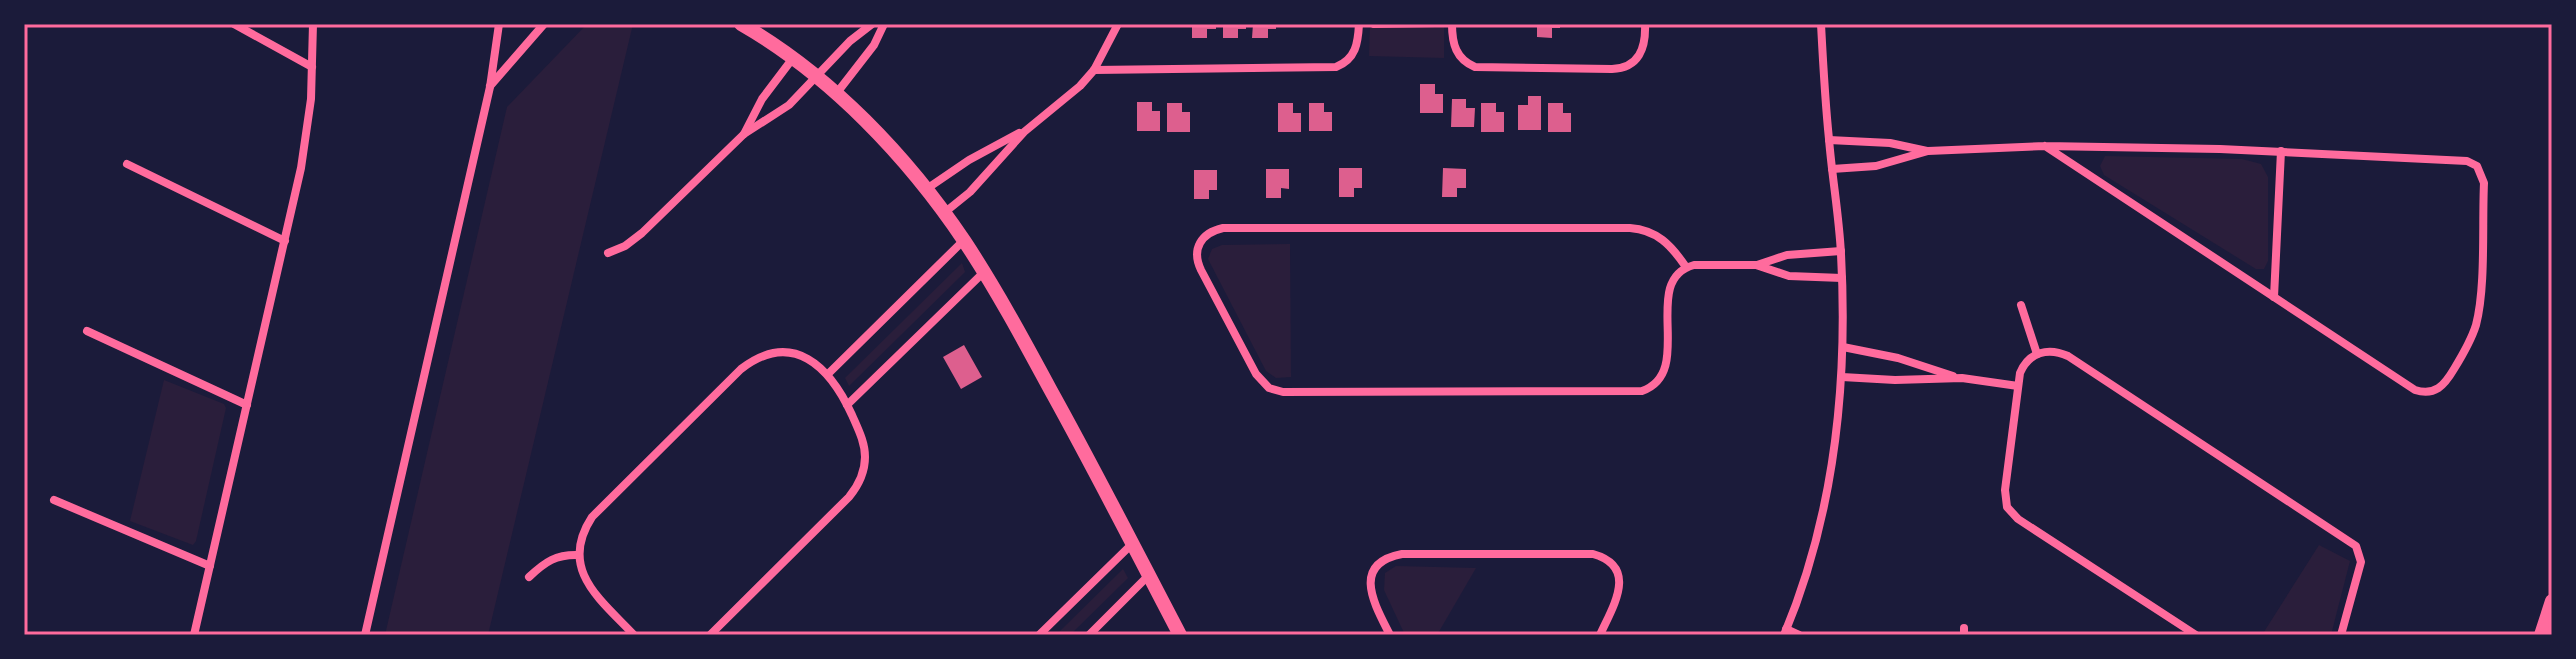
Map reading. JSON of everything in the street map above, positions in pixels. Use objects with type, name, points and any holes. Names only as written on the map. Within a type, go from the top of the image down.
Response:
[{"type":"street","points":[[234,24],[312,67]]},
{"type":"street","points":[[194,635],[285,241],[307,131],[313,24]]},
{"type":"street","points":[[365,635],[490,87],[499,24]]},
{"type":"street","points":[[490,87],[544,24]]},
{"type":"street","points":[[741,24],[794,58],[836,94],[883,141],[964,240],[1180,635]]},
{"type":"street","points":[[608,253],[625,246],[642,233],[744,134],[789,105],[850,41],[872,24]]},
{"type":"street","points":[[836,94],[874,45],[884,24]]},
{"type":"street","points":[[944,213],[970,192],[1024,132],[1080,86],[1094,70],[1118,24]]},
{"type":"street","points":[[1452,24],[1455,51],[1467,64],[1475,67],[1612,69],[1629,65],[1642,53],[1645,24]]},
{"type":"street","points":[[1799,635],[1785,632],[1806,572],[1827,489],[1842,377],[1841,251],[1821,24]]},
{"type":"street","points":[[1094,70],[1336,67],[1352,56],[1356,49],[1359,25]]},
{"type":"street","points":[[744,134],[762,99],[794,58]]},
{"type":"street","points":[[925,190],[977,155],[1024,132]]},
{"type":"street","points":[[1829,140],[1890,143],[1928,151]]},
{"type":"street","points":[[1832,169],[1876,166],[1928,151],[2045,146],[2281,151],[2473,163],[2481,171],[2484,183],[2480,296],[2476,325],[2465,350],[2445,384],[2429,392],[2409,387],[2045,146]]},
{"type":"street","points":[[2274,297],[2281,151]]},
{"type":"street","points":[[127,164],[285,241]]},
{"type":"street","points":[[1686,267],[1660,237],[1642,229],[1630,228],[1223,228],[1206,235],[1200,242],[1197,257],[1256,374],[1269,388],[1283,392],[1642,391],[1655,384],[1665,370],[1670,289],[1679,272],[1686,267],[1756,265],[1787,255],[1841,251]]},
{"type":"street","points":[[828,374],[964,240]]},
{"type":"street","points":[[1756,265],[1789,276],[1842,278]]},
{"type":"street","points":[[847,405],[984,272]]},
{"type":"street","points":[[2021,305],[2037,354]]},
{"type":"street","points":[[87,331],[247,405]]},
{"type":"street","points":[[1843,347],[1898,358],[1962,378],[2018,386]]},
{"type":"street","points":[[2196,635],[2012,514],[2005,499],[2018,386],[2023,366],[2037,354],[2058,352],[2068,356],[2356,546],[2361,562],[2341,635]]},
{"type":"street","points":[[634,635],[584,578],[579,555],[585,529],[592,517],[751,362],[773,353],[798,354],[819,365],[828,374],[847,405],[864,447],[864,468],[856,489],[710,635]]},
{"type":"street","points":[[1842,377],[1895,380],[1962,378]]},
{"type":"street","points":[[54,500],[210,566]]},
{"type":"street","points":[[1039,635],[1132,544]]},
{"type":"street","points":[[1390,635],[1374,604],[1370,586],[1375,569],[1392,556],[1593,554],[1615,567],[1620,587],[1600,635]]},
{"type":"street","points":[[529,577],[542,564],[557,556],[579,555]]},
{"type":"street","points":[[1089,635],[1149,575]]},
{"type":"street","points":[[2541,635],[2552,601]]},
{"type":"path","points":[[1359,25],[1452,24]]},
{"type":"shaded area","points":[[587,24],[633,24],[488,635],[385,635],[507,107]]},
{"type":"shaded area","points":[[1370,24],[1444,24],[1444,58],[1369,56]]},
{"type":"shaded area","points":[[2105,156],[2242,159],[2261,164],[2268,177],[2268,261],[2264,269],[2256,269],[2104,175],[2100,166]]},
{"type":"shaded area","points":[[1290,244],[1291,377],[1276,378],[1266,371],[1208,259],[1212,249],[1222,245]]},
{"type":"shaded area","points":[[962,263],[965,272],[849,386],[845,378]]},
{"type":"shaded area","points":[[164,380],[224,404],[226,408],[193,545],[130,521]]},
{"type":"shaded area","points":[[2319,545],[2350,561],[2331,635],[2262,635]]},
{"type":"shaded area","points":[[1396,566],[1476,568],[1437,635],[1405,635],[1384,590],[1385,573]]},
{"type":"shaded area","points":[[1123,569],[1128,578],[1070,635],[1056,635]]},
{"type":"building","points":[[1192,24],[1216,24],[1216,29],[1207,29],[1207,38],[1192,38]]},
{"type":"building","points":[[1223,24],[1246,24],[1246,29],[1238,29],[1238,38],[1223,38]]},
{"type":"building","points":[[1253,24],[1276,24],[1276,29],[1268,29],[1268,38],[1252,38]]},
{"type":"building","points":[[1537,24],[1560,24],[1560,28],[1552,28],[1552,38],[1537,37]]},
{"type":"building","points":[[1420,84],[1435,84],[1435,94],[1443,94],[1443,113],[1420,113]]},
{"type":"building","points":[[1528,96],[1541,96],[1541,130],[1518,130],[1518,105],[1528,105]]},
{"type":"building","points":[[1452,99],[1466,99],[1466,108],[1475,108],[1474,127],[1451,127]]},
{"type":"building","points":[[1137,102],[1152,102],[1152,111],[1160,111],[1160,131],[1137,131]]},
{"type":"building","points":[[1167,103],[1182,103],[1182,112],[1190,112],[1190,132],[1167,132]]},
{"type":"building","points":[[1278,103],[1293,103],[1293,113],[1301,113],[1301,132],[1278,132]]},
{"type":"building","points":[[1309,103],[1324,103],[1324,112],[1332,112],[1332,131],[1309,131]]},
{"type":"building","points":[[1481,103],[1496,103],[1496,112],[1504,112],[1504,132],[1481,132]]},
{"type":"building","points":[[1548,103],[1563,103],[1563,113],[1571,113],[1571,132],[1548,132]]},
{"type":"building","points":[[1339,168],[1362,168],[1362,188],[1354,188],[1354,197],[1339,197]]},
{"type":"building","points":[[1443,168],[1466,169],[1466,188],[1457,188],[1457,197],[1442,197]]},
{"type":"building","points":[[1266,169],[1289,169],[1289,189],[1281,188],[1281,198],[1266,198]]},
{"type":"building","points":[[1194,170],[1217,170],[1217,190],[1209,190],[1209,199],[1194,199]]},
{"type":"building","points":[[964,345],[982,377],[961,389],[943,357]]}]
